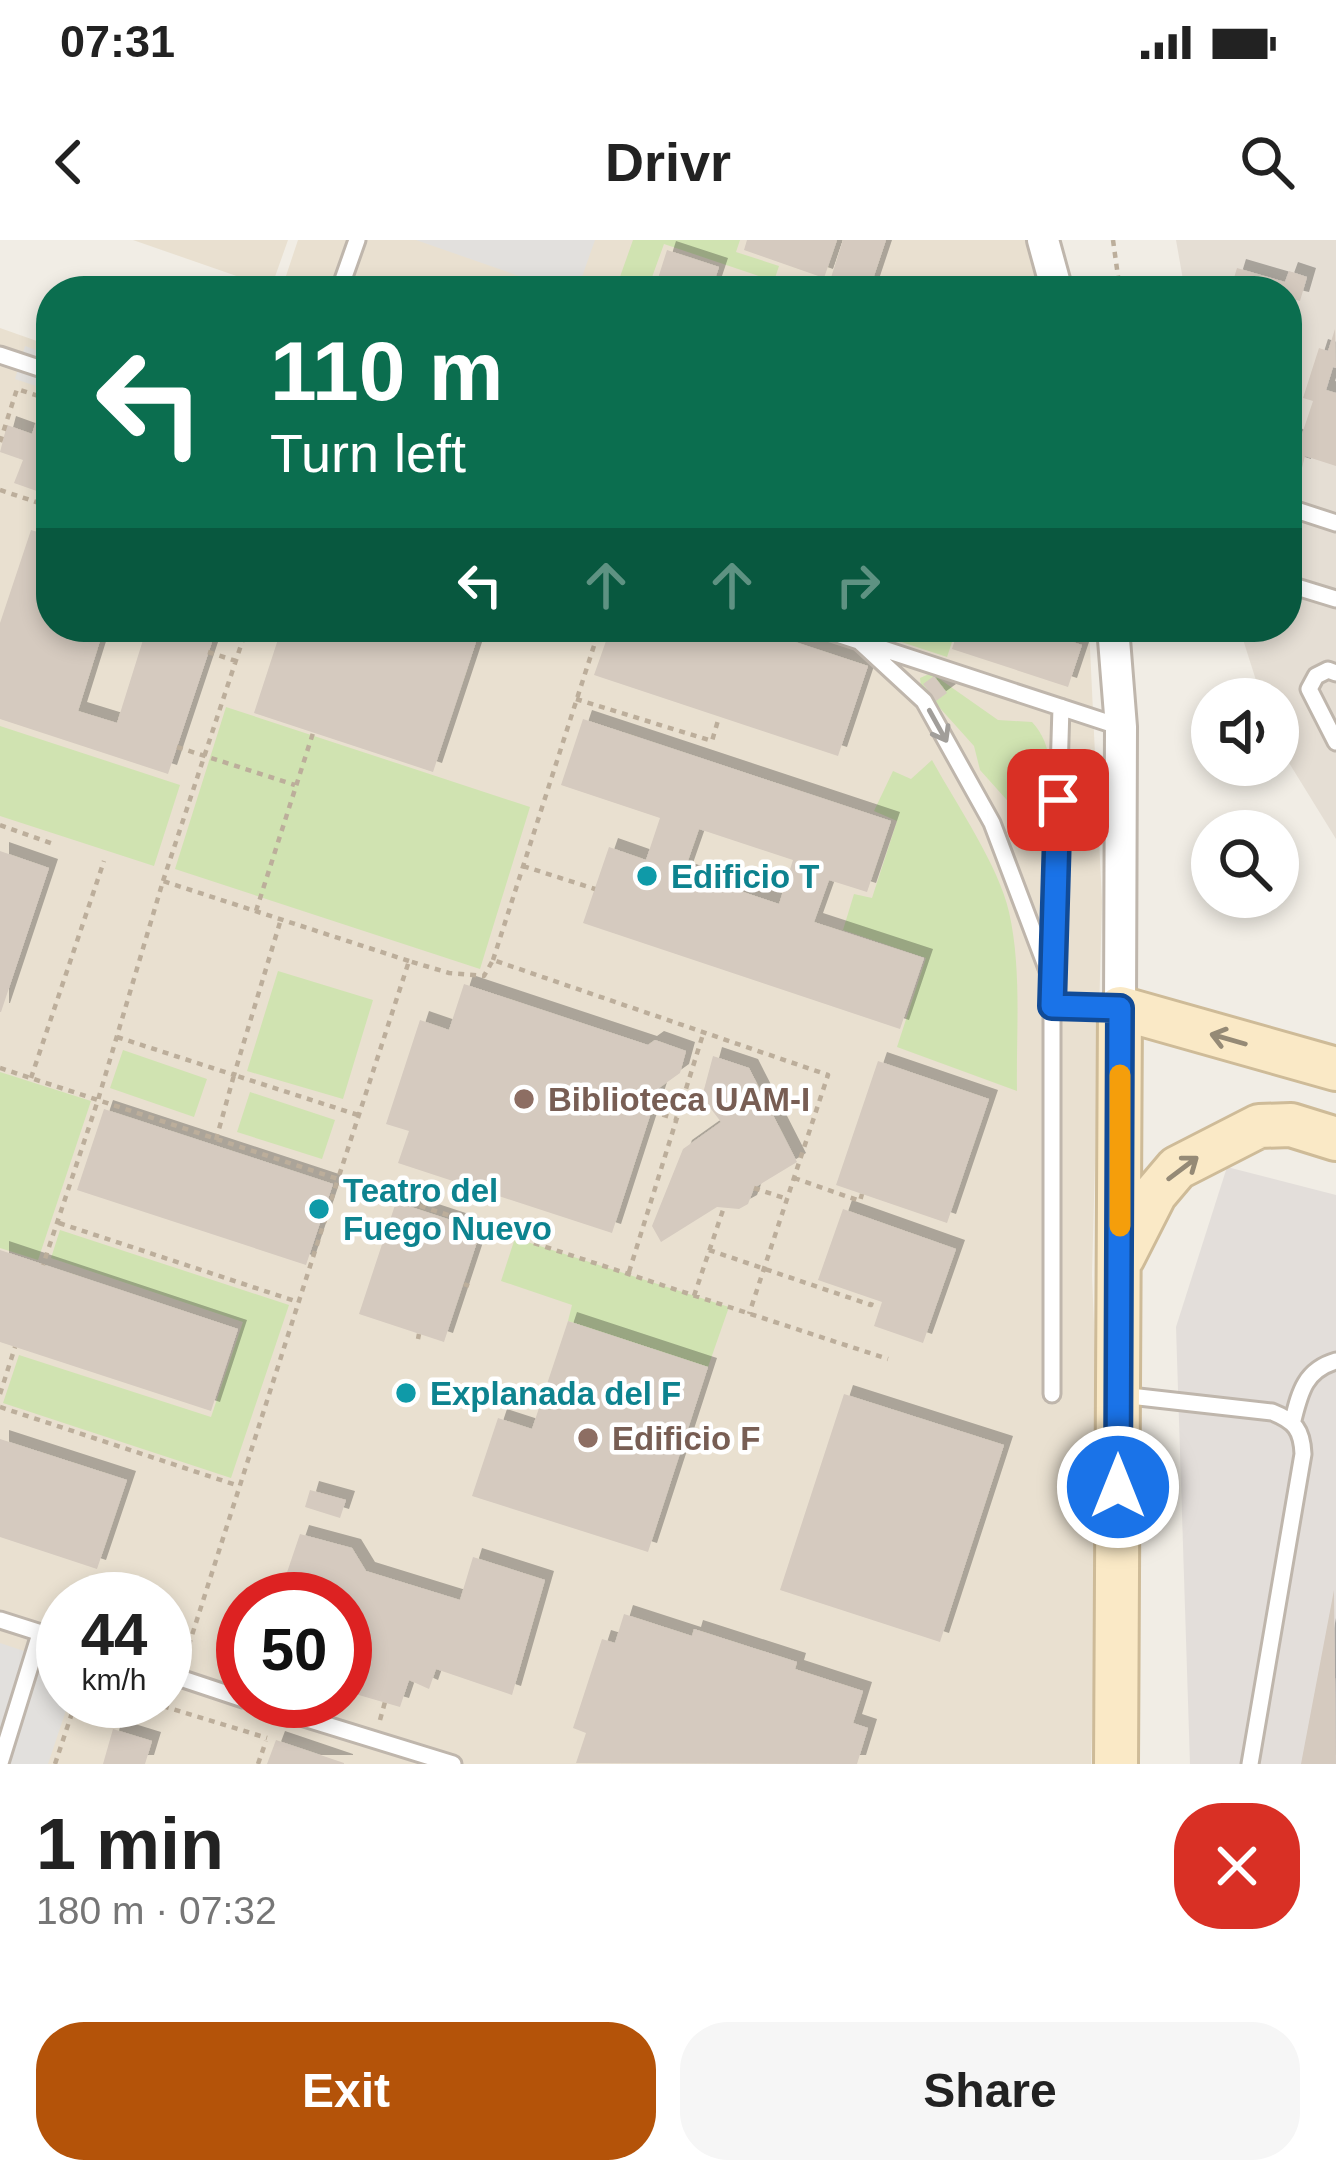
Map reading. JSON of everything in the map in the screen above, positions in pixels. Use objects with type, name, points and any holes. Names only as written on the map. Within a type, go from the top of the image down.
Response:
[{"type":"main road","points":[[1116,1764],[1120,1008],[1336,1070]]},
{"type":"main road","points":[[1120,1264],[1155,1194],[1177,1168],[1259,1126],[1291,1125],[1336,1139]]},
{"type":"street","points":[[1043,240],[1053,276]]},
{"type":"street","points":[[1114,642],[1121,728],[1120,1008]]},
{"type":"lane","points":[[344,276],[357,240]]},
{"type":"lane","points":[[0,357],[36,368]]},
{"type":"lane","points":[[1302,512],[1336,523]]},
{"type":"lane","points":[[1302,589],[1336,599]]},
{"type":"lane","points":[[860,642],[924,701],[999,838],[1053,985]]},
{"type":"lane","points":[[862,642],[1121,728]]},
{"type":"lane","points":[[1336,673],[1328,670],[1316,676],[1310,689],[1336,742]]},
{"type":"lane","points":[[1052,1394],[1052,1006],[1061,707]]},
{"type":"lane","points":[[1052,1006],[1120,1008]]},
{"type":"lane","points":[[1250,1764],[1303,1454],[1293,1420],[1302,1384],[1319,1366],[1336,1361]]},
{"type":"lane","points":[[1119,1395],[1273,1412],[1293,1420]]},
{"type":"lane","points":[[0,1620],[36,1633]]},
{"type":"lane","points":[[0,1763],[36,1647]]},
{"type":"lane","points":[[337,1728],[453,1764]]},
{"type":"path","points":[[1114,240],[1118,276]]},
{"type":"path","points":[[0,380],[36,395]]},
{"type":"path","points":[[0,442],[17,389]]},
{"type":"path","points":[[0,490],[36,502]]},
{"type":"path","points":[[43,1264],[242,642]]},
{"type":"path","points":[[163,881],[449,974],[484,976],[595,642]]},
{"type":"path","points":[[208,652],[236,661]]},
{"type":"path","points":[[576,699],[712,741],[719,716]]},
{"type":"path","points":[[256,911],[313,733]]},
{"type":"path","points":[[177,747],[295,785]]},
{"type":"path","points":[[0,825],[56,845]]},
{"type":"path","points":[[31,1078],[104,861]]},
{"type":"path","points":[[523,866],[595,889]]},
{"type":"path","points":[[215,1140],[281,919]]},
{"type":"path","points":[[493,960],[828,1075],[749,1314]]},
{"type":"path","points":[[199,1617],[409,961]]},
{"type":"path","points":[[628,1274],[704,1031]]},
{"type":"path","points":[[117,1036],[358,1115]]},
{"type":"path","points":[[0,1068],[888,1359]]},
{"type":"path","points":[[651,1111],[676,1119]]},
{"type":"path","points":[[794,1178],[860,1201],[862,1194]]},
{"type":"path","points":[[754,1188],[787,1199]]},
{"type":"path","points":[[694,1296],[724,1207]]},
{"type":"path","points":[[57,1222],[298,1302]]},
{"type":"path","points":[[709,1250],[871,1305],[873,1299]]},
{"type":"path","points":[[0,1394],[15,1347]]},
{"type":"path","points":[[0,1407],[236,1485]]},
{"type":"path","points":[[192,1715],[267,1738],[259,1764]]},
{"type":"path","points":[[55,1764],[67,1728]]},
{"type":"shaded area","points":[[133,240],[288,240],[275,276],[236,276]]},
{"type":"shaded area","points":[[298,240],[1027,240],[1036,276],[286,276]]},
{"type":"shaded area","points":[[416,240],[595,240],[582,276],[519,276]]},
{"type":"shaded area","points":[[1176,240],[1336,240],[1336,839],[1299,779],[1299,678],[1255,678],[1244,642],[1302,642],[1302,276],[1182,276]]},
{"type":"shaded area","points":[[0,328],[36,341],[36,642],[1090,642],[1102,902],[1092,1275],[1100,1473],[1091,1764],[0,1764]]},
{"type":"shaded area","points":[[25,346],[36,350],[36,386],[15,379]]},
{"type":"shaded area","points":[[1227,1167],[1336,1195],[1336,1764],[1190,1764],[1176,1327]]},
{"type":"shaded area","points":[[0,1643],[36,1655],[36,1728],[60,1728],[48,1764],[0,1764]]},
{"type":"green space","points":[[633,240],[740,240],[736,252],[779,266],[776,276],[759,276],[664,244],[652,276],[620,276]]},
{"type":"green space","points":[[902,642],[952,642],[947,657]]},
{"type":"green space","points":[[931,673],[998,720],[1032,722],[1041,734],[1051,777],[1047,839],[1042,843],[1032,843],[1014,808],[980,770],[974,746],[921,687],[920,678]]},
{"type":"green space","points":[[226,707],[530,807],[480,969],[175,869]]},
{"type":"green space","points":[[0,726],[180,785],[154,866],[0,816]]},
{"type":"green space","points":[[932,760],[986,855],[1009,912],[1017,978],[1017,1091],[897,1047],[926,958],[843,930],[854,894],[872,898],[897,821],[874,811],[893,771],[911,779]]},
{"type":"green space","points":[[278,971],[373,1000],[343,1099],[247,1071]]},
{"type":"green space","points":[[123,1050],[207,1079],[194,1117],[110,1088]]},
{"type":"green space","points":[[0,1072],[91,1101],[38,1260],[0,1248]]},
{"type":"green space","points":[[250,1092],[335,1120],[322,1159],[237,1132]]},
{"type":"green space","points":[[60,1230],[289,1305],[231,1478],[3,1403],[19,1355],[211,1417],[243,1322],[51,1258]]},
{"type":"green space","points":[[515,1238],[729,1307],[708,1367],[568,1321],[572,1305],[501,1281]]},
{"type":"building","points":[[747,240],[837,240],[825,276],[744,250]]},
{"type":"building","points":[[843,240],[886,240],[874,276],[832,276]]},
{"type":"building","points":[[667,250],[719,267],[716,276],[659,276]]},
{"type":"building","points":[[1237,268],[1264,276],[1235,276]]},
{"type":"building","points":[[1335,329],[1336,368],[1326,390],[1336,393],[1336,466],[1305,456],[1302,468],[1302,434],[1313,401],[1303,398],[1319,348],[1328,351]]},
{"type":"building","points":[[36,422],[36,491],[14,483],[23,460],[0,452],[7,425],[32,434]]},
{"type":"building","points":[[31,530],[36,532],[36,642],[100,642],[78,711],[117,723],[142,642],[212,642],[168,774],[0,719],[0,623]]},
{"type":"building","points":[[277,642],[476,642],[433,772],[254,713]]},
{"type":"building","points":[[606,642],[795,642],[868,666],[838,756],[594,675]]},
{"type":"building","points":[[954,642],[1082,645],[1068,687],[952,649]]},
{"type":"building","points":[[934,676],[947,693],[936,701],[923,684]]},
{"type":"building","name":"Edificio T","points":[[583,719],[891,821],[867,892],[829,880],[814,922],[924,958],[900,1029],[583,923],[609,847],[646,860],[660,818],[561,785]],"holes":[[[699,829],[793,860],[779,904],[684,872]]]},
{"type":"building","points":[[0,851],[49,868],[1,1012],[0,1012]]},
{"type":"building","name":"Biblioteca UAM-I","points":[[464,984],[648,1045],[655,1040],[686,1051],[680,1073],[659,1088],[612,1233],[398,1163],[409,1131],[386,1124],[420,1020],[449,1030]]},
{"type":"building","points":[[713,1056],[749,1068],[797,1162],[754,1188],[748,1204],[739,1209],[717,1207],[661,1242],[652,1226],[683,1149],[721,1122],[702,1097]]},
{"type":"building","points":[[878,1061],[989,1099],[947,1223],[836,1185]]},
{"type":"building","points":[[104,1109],[333,1184],[306,1265],[77,1190]]},
{"type":"building","points":[[396,1202],[481,1230],[444,1342],[359,1314]]},
{"type":"building","points":[[843,1209],[956,1249],[923,1343],[874,1326],[882,1302],[818,1280]]},
{"type":"building","points":[[0,1250],[238,1329],[211,1411],[0,1342]]},
{"type":"building","name":"Edificio F","points":[[568,1321],[708,1367],[648,1552],[472,1496],[498,1418],[532,1429]]},
{"type":"building","points":[[844,1394],[1004,1445],[940,1642],[780,1590]]},
{"type":"building","points":[[0,1439],[127,1480],[97,1569],[0,1537]]},
{"type":"building","points":[[310,1490],[346,1500],[340,1518],[305,1507]]},
{"type":"building","points":[[300,1534],[352,1548],[369,1572],[287,1572]]},
{"type":"building","points":[[473,1557],[545,1580],[512,1695],[436,1669],[429,1689],[409,1680],[400,1707],[372,1699],[372,1573],[460,1600]]},
{"type":"building","points":[[1334,1590],[1336,1764],[1301,1764]]},
{"type":"building","points":[[624,1614],[692,1636],[694,1629],[797,1662],[795,1669],[863,1691],[853,1723],[868,1728],[857,1764],[576,1763],[586,1733],[573,1728],[602,1639],[615,1643]]},
{"type":"building","points":[[113,1729],[152,1741],[145,1764],[103,1764]]},
{"type":"building","points":[[276,1740],[344,1763],[344,1764],[267,1764]]},
{"type":"slow traffic","points":[[1120,1075],[1120,1226]]},
{"type":"place","name":"Edificio T","points":[[647,876]]},
{"type":"place","name":"Biblioteca UAM-I","points":[[524,1099]]},
{"type":"place","name":"Teatro del Fuego Nuevo","points":[[319,1209]]},
{"type":"place","name":"Explanada del F","points":[[406,1393]]},
{"type":"place","name":"Edificio F","points":[[588,1438]]},
{"type":"route","points":[[1058,800],[1052,1006],[1120,1008],[1118,1487]]}]
